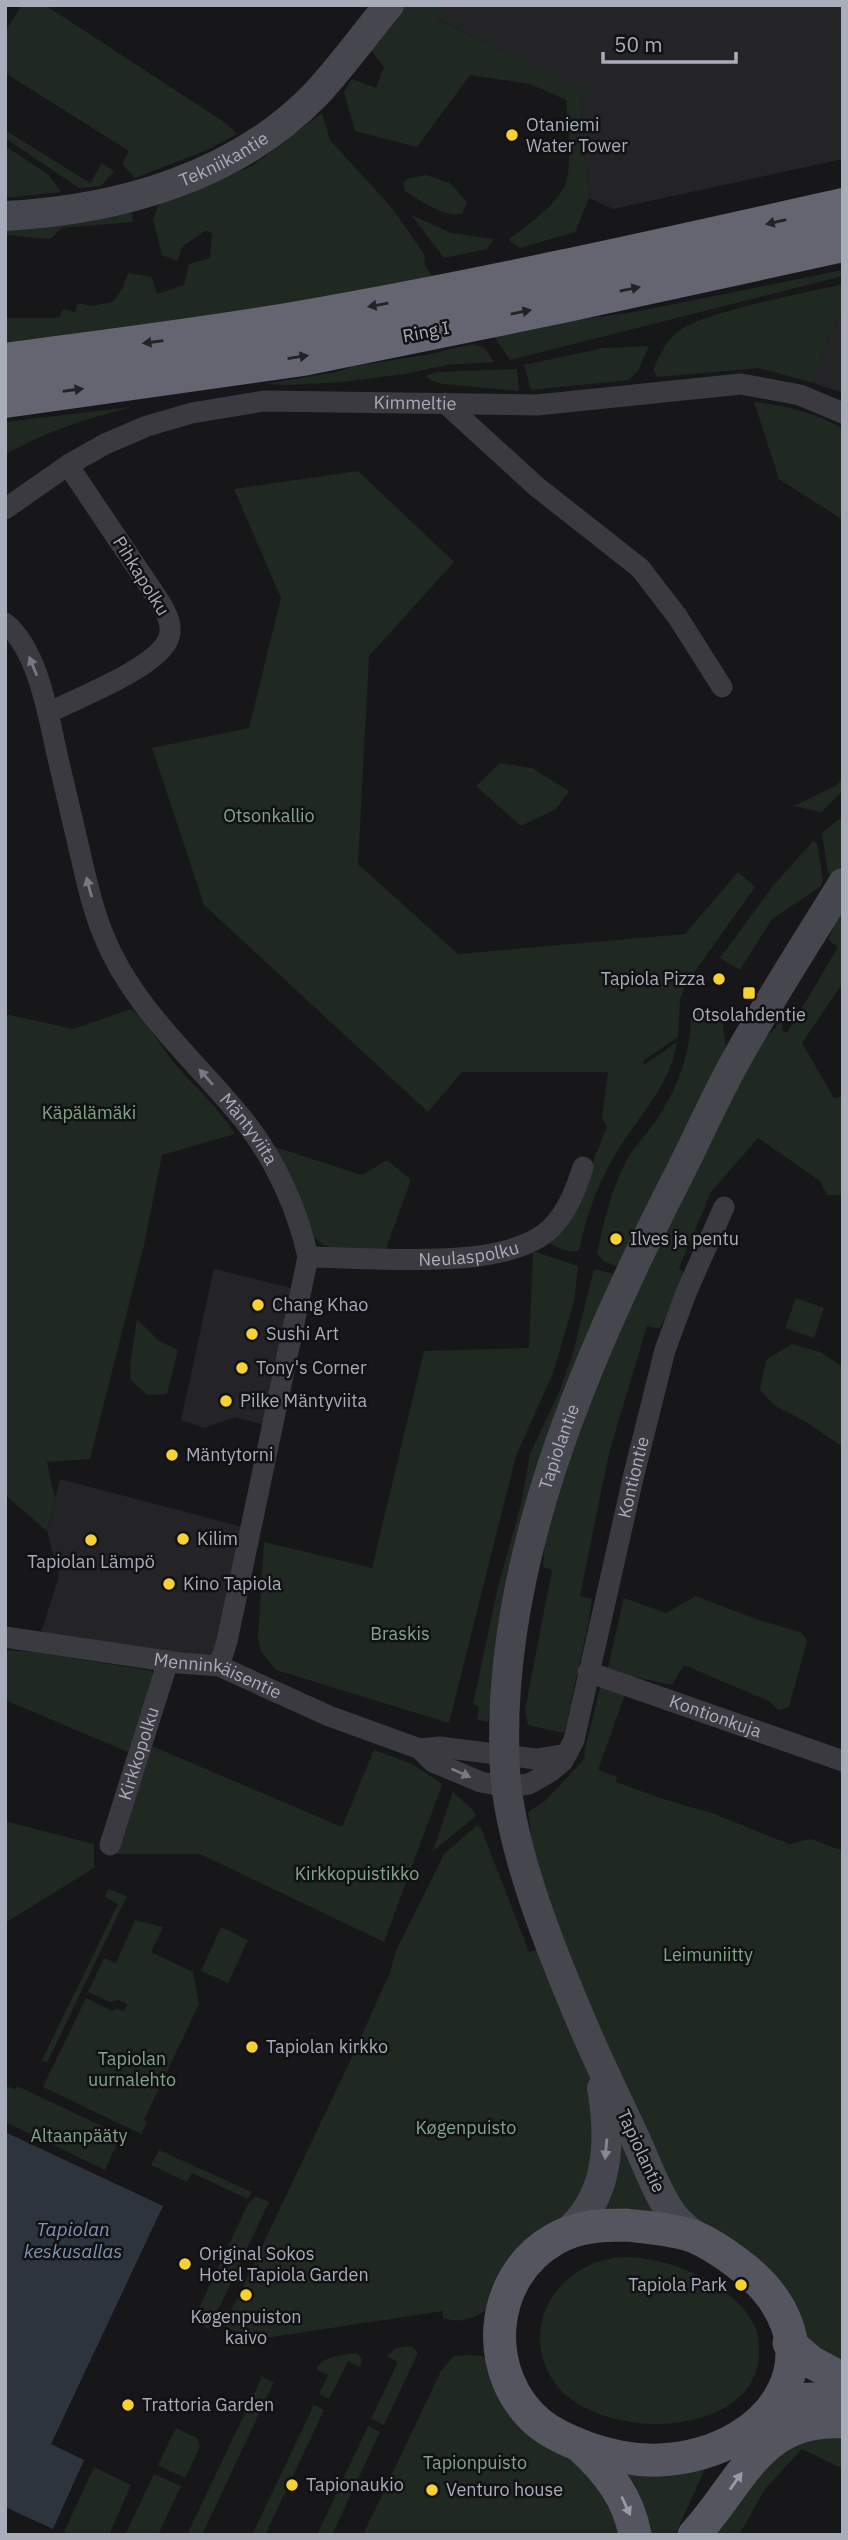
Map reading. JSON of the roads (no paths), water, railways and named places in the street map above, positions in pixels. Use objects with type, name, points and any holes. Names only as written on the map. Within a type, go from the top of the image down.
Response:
[{"type":"highway","name":"Ring I","points":[[5,362],[292,321],[381,305],[653,250],[843,207]]},
{"type":"highway","name":"Ring I","points":[[5,399],[303,357],[843,243]]},
{"type":"highway","points":[[786,256],[843,254]]},
{"type":"main road","name":"Tekniikantie","points":[[5,216],[82,209],[134,197],[180,182],[249,148],[296,113],[317,93],[389,5]]},
{"type":"main road","name":"Tapiolantie","points":[[696,2237],[668,2210],[570,1997],[526,1871],[509,1808],[507,1787],[504,1718],[510,1651],[522,1579],[554,1460],[588,1366],[628,1274],[734,1063],[843,883]]},
{"type":"main road","name":"Tapiolantie","points":[[566,2233],[592,2206],[605,2162],[606,2109],[597,2057]]},
{"type":"main road","points":[[599,2225],[627,2225],[696,2237],[730,2258],[763,2286],[782,2314],[791,2357],[788,2380],[773,2409],[755,2427],[718,2449],[692,2456],[657,2460],[623,2457],[577,2444],[550,2430],[525,2408],[507,2376],[499,2342],[502,2308],[513,2281],[525,2264],[539,2250],[566,2233],[599,2225]]},
{"type":"main road","points":[[789,2343],[811,2362],[843,2379]]},
{"type":"main road","points":[[773,2409],[791,2400],[810,2398],[826,2399],[843,2405]]},
{"type":"main road","points":[[694,2535],[772,2440],[791,2429],[808,2424],[843,2422]]},
{"type":"main road","points":[[681,2535],[719,2459],[735,2441]]},
{"type":"main road","points":[[577,2444],[610,2477],[633,2519],[635,2535]]},
{"type":"street","name":"Kimmeltie","points":[[5,509],[68,465],[105,444],[147,426],[192,413],[264,401],[537,405],[741,384],[800,395],[843,413]]},
{"type":"street","points":[[445,403],[537,487],[639,568],[677,616],[722,687]]},
{"type":"street","name":"Pihkapolku","points":[[48,713],[150,662],[170,635],[169,619],[160,602],[68,465]]},
{"type":"street","name":"Mäntyviita","points":[[5,609],[11,628],[37,675],[101,932],[119,968],[156,1022],[247,1124],[276,1171],[304,1238],[309,1257]]},
{"type":"street","name":"Neulaspolku","points":[[309,1257],[463,1259],[519,1248],[549,1231],[561,1217],[573,1196],[583,1167]]},
{"type":"street","name":"Kontiontie","points":[[567,1754],[574,1740],[665,1350],[686,1293],[724,1207]]},
{"type":"street","points":[[219,1666],[227,1641],[309,1257]]},
{"type":"street","name":"Menninkäisentie","points":[[5,1637],[219,1666],[329,1716],[420,1749],[433,1762],[481,1782],[507,1787]]},
{"type":"street","name":"Kirkkopolku","points":[[110,1844],[168,1661]]},
{"type":"street","name":"Kontionkuja","points":[[588,1672],[843,1761]]},
{"type":"street","name":"Menninkäisentie","points":[[420,1749],[440,1747],[505,1753]]},
{"type":"street","points":[[505,1753],[536,1759],[567,1754]]},
{"type":"street","points":[[507,1787],[529,1784],[558,1766],[567,1754]]},
{"type":"water","name":"Tapiolan keskusallas","points":[[5,2132],[163,2206],[51,2444],[84,2460],[53,2529],[5,2507]]},
{"type":"place","name":"Otaniemi Water Tower","points":[[512,135]]},
{"type":"place","name":"Tapiola Pizza","points":[[719,979]]},
{"type":"place","name":"Otsolahdentie","points":[[749,993]]},
{"type":"place","name":"Ilves ja pentu","points":[[616,1239]]},
{"type":"place","name":"Chang Khao","points":[[258,1305]]},
{"type":"place","name":"Sushi Art","points":[[252,1334]]},
{"type":"place","name":"Tony's Corner","points":[[242,1368]]},
{"type":"place","name":"Pilke Mäntyviita","points":[[226,1401]]},
{"type":"place","name":"Mäntytorni","points":[[172,1455]]},
{"type":"place","name":"Kilim","points":[[183,1539]]},
{"type":"place","name":"Tapiolan Lämpö","points":[[91,1540]]},
{"type":"place","name":"Kino Tapiola","points":[[169,1584]]},
{"type":"place","name":"Tapiolan kirkko","points":[[252,2047]]},
{"type":"place","name":"Original Sokos Hotel Tapiola Garden","points":[[185,2264]]},
{"type":"place","name":"Tapiola Park","points":[[741,2285]]},
{"type":"place","name":"Køgenpuiston kaivo","points":[[246,2295]]},
{"type":"place","name":"Trattoria Garden","points":[[128,2405]]},
{"type":"place","name":"Tapionaukio","points":[[292,2485]]},
{"type":"place","name":"Venturo house","points":[[432,2490]]},
{"type":"park label","name":"Otsonkallio","points":[[269,816]]},
{"type":"park label","name":"Käpälämäki","points":[[89,1113]]},
{"type":"park label","name":"Braskis","points":[[400,1634]]},
{"type":"park label","name":"Kirkkopuistikko","points":[[357,1874]]},
{"type":"park label","name":"Leimuniitty","points":[[708,1955]]},
{"type":"park label","name":"Tapiolan uurnalehto","points":[[132,2069]]},
{"type":"park label","name":"Køgenpuisto","points":[[466,2128]]},
{"type":"park label","name":"Altaanpääty","points":[[79,2136]]},
{"type":"park label","name":"Tapionpuisto","points":[[475,2463]]}]
